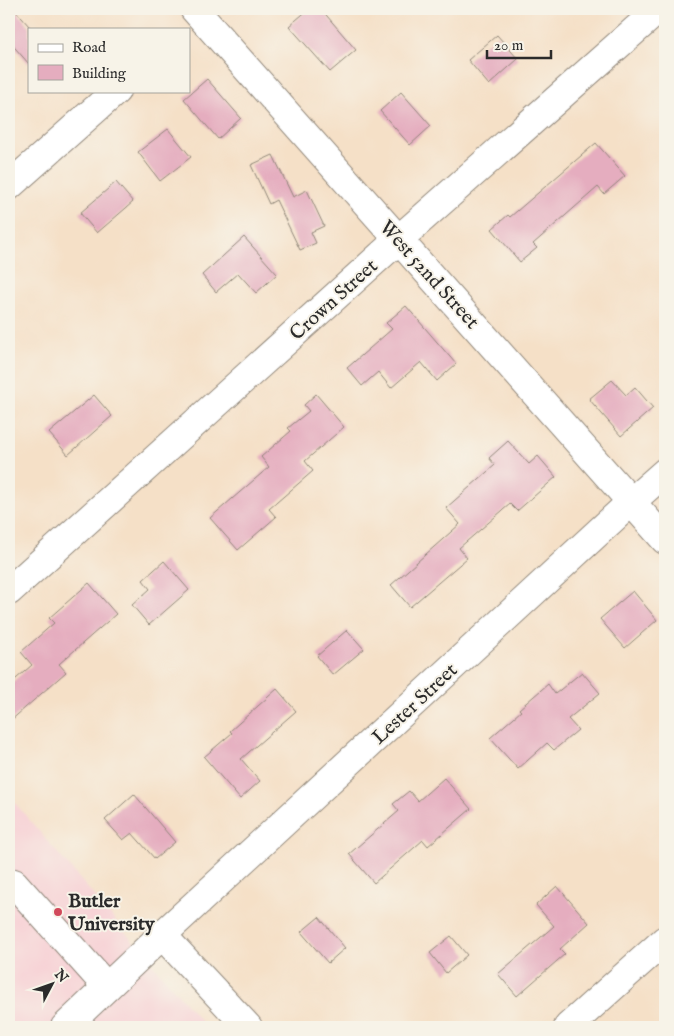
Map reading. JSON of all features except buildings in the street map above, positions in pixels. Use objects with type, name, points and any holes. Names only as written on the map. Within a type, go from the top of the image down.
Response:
[{"type":"street","name":"Crown Street","points":[[9,591],[399,239],[659,9]]},
{"type":"street","name":"West 52nd Street","points":[[198,16],[399,239],[665,540]]},
{"type":"street","points":[[9,186],[115,92]]},
{"type":"street","name":"Lester Street","points":[[65,1027],[162,935],[665,472]]},
{"type":"street","points":[[9,882],[14,883],[107,987]]},
{"type":"street","points":[[162,935],[248,1027]]},
{"type":"street","points":[[568,1027],[665,940]]},
{"type":"shaded area","name":"Butler University","points":[[9,796],[206,1027],[9,1027]]},
{"type":"place","name":"Butler University","points":[[58,912]]}]
